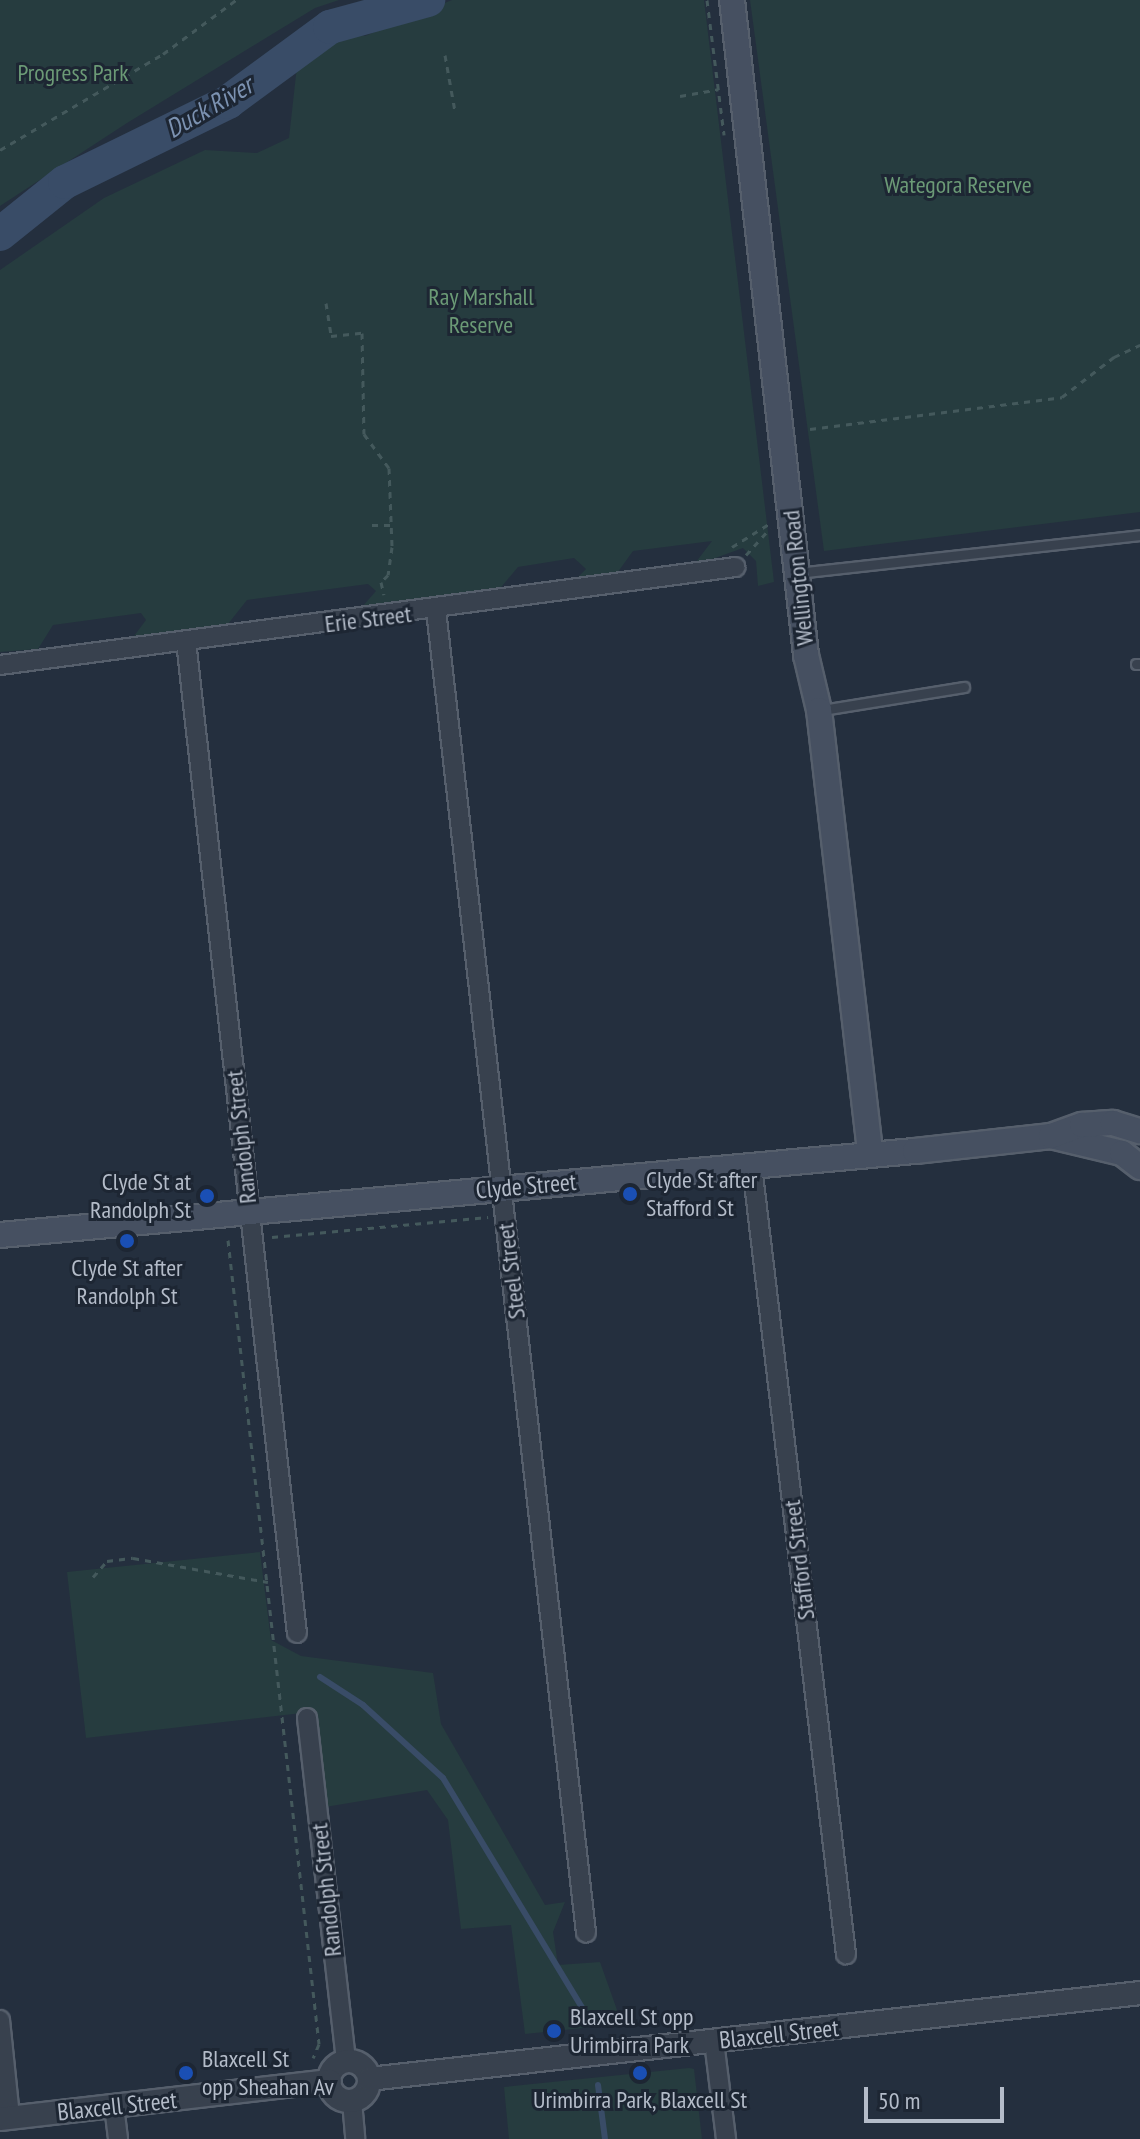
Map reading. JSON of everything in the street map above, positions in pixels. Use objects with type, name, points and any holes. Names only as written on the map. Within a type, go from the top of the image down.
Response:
[{"type":"main road","name":"Wellington Road","points":[[732,0],[797,573],[819,710],[870,1154]]},
{"type":"main road","name":"Clyde Street","points":[[0,1235],[1051,1136],[1082,1125],[1113,1123],[1140,1131]]},
{"type":"main road","name":"Clyde Street","points":[[1051,1136],[1104,1146],[1140,1167]]},
{"type":"street","name":"Erie Street","points":[[0,665],[436,610],[735,567]]},
{"type":"street","name":"Steel Street","points":[[436,610],[586,1933]]},
{"type":"street","name":"Randolph Street","points":[[186,641],[297,1633]]},
{"type":"street","name":"Stafford Street","points":[[752,1166],[846,1954]]},
{"type":"street","name":"Randolph Street","points":[[307,1718],[346,2062]]},
{"type":"street","name":"Blaxcell Street","points":[[369,2079],[1140,1993]]},
{"type":"street","points":[[0,2020],[5,2118]]},
{"type":"street","points":[[714,2041],[726,2139]]},
{"type":"street","points":[[346,2062],[361,2065],[369,2079],[367,2091],[352,2101],[339,2098],[330,2081],[334,2069],[346,2062]]},
{"type":"street","name":"Blaxcell Street","points":[[5,2118],[330,2081]]},
{"type":"street","points":[[352,2101],[355,2139]]},
{"type":"street","points":[[114,2106],[118,2139]]},
{"type":"lane","points":[[797,573],[1140,535]]},
{"type":"lane","points":[[819,710],[964,687]]},
{"type":"path","points":[[0,150],[163,54],[236,0]]},
{"type":"path","points":[[707,0],[724,136]]},
{"type":"path","points":[[445,55],[455,111]]},
{"type":"path","points":[[680,96],[718,89]]},
{"type":"path","points":[[326,303],[331,336],[362,333],[366,380],[362,422],[368,444],[389,468],[391,565],[381,582],[384,599]]},
{"type":"path","points":[[810,429],[1062,397],[1114,357],[1140,345]]},
{"type":"path","points":[[735,567],[770,524],[768,509]]},
{"type":"path","points":[[723,551],[770,524]]},
{"type":"path","points":[[372,525],[391,525]]},
{"type":"path","points":[[272,1237],[492,1216]]},
{"type":"path","points":[[228,1240],[274,1671],[319,2044],[313,2058]]},
{"type":"path","points":[[93,1577],[107,1561],[133,1558],[292,1584]]},
{"type":"green space","name":"Progress Park","points":[[0,0],[339,0],[315,8],[127,123],[0,206]]},
{"type":"green space","name":"Ray Marshall Reserve","points":[[452,0],[704,0],[774,582],[758,586],[756,561],[743,548],[693,566],[712,541],[633,551],[615,576],[574,581],[586,569],[574,558],[518,567],[497,592],[362,607],[376,591],[368,584],[247,600],[228,624],[134,636],[146,620],[141,613],[53,625],[38,649],[0,652],[0,270],[104,198],[205,150],[257,153],[289,138],[298,57],[330,37],[352,32],[365,36]]},
{"type":"green space","name":"Wategora Reserve","points":[[750,0],[1140,0],[1140,512],[824,551]]},
{"type":"green space","points":[[260,1552],[271,1640],[301,1656],[433,1673],[441,1724],[545,1905],[565,1902],[553,1932],[558,1965],[600,1962],[622,2024],[525,2034],[511,1925],[461,1929],[448,1820],[427,1790],[325,1807],[311,1712],[86,1738],[67,1572]]},
{"type":"green space","points":[[694,2069],[702,2139],[509,2139],[504,2087]]},
{"type":"waterway","name":"Duck River","points":[[0,234],[65,182],[228,102],[330,27],[428,0]]},
{"type":"waterway","points":[[320,1677],[363,1705],[443,1778],[590,2021]]},
{"type":"waterway","points":[[598,2085],[605,2139]]},
{"type":"place","name":"Clyde St after Stafford St","points":[[630,1194]]},
{"type":"place","name":"Clyde St at Randolph St","points":[[207,1196]]},
{"type":"place","name":"Clyde St after Randolph St","points":[[127,1241]]},
{"type":"place","name":"Blaxcell St opp Urimbirra Park","points":[[554,2031]]},
{"type":"place","name":"Blaxcell St opp Sheahan Av","points":[[186,2073]]},
{"type":"place","name":"Urimbirra Park, Blaxcell St","points":[[640,2073]]}]
